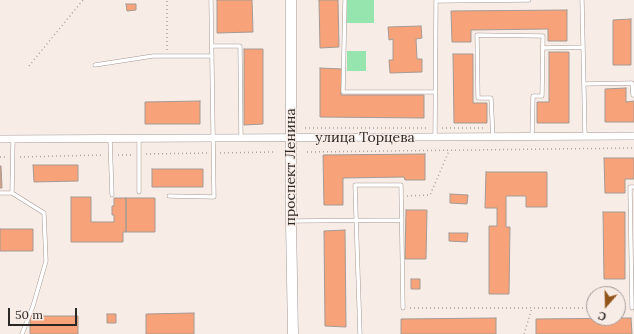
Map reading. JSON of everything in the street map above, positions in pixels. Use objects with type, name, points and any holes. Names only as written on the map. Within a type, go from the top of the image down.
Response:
[{"type":"main road","name":"проспект Ленина","points":[[291,0],[291,221],[293,334]]},
{"type":"street","name":"улица Торцева","points":[[0,139],[634,136]]},
{"type":"lane","points":[[169,196],[214,197],[211,0]]},
{"type":"lane","points":[[345,0],[343,92],[435,92]]},
{"type":"lane","points":[[435,137],[436,1],[529,0]]},
{"type":"lane","points":[[582,0],[584,136]]},
{"type":"lane","points":[[493,137],[491,98],[478,98],[477,36],[543,36],[542,96],[533,96],[532,137]]},
{"type":"lane","points":[[212,46],[240,46],[241,138]]},
{"type":"lane","points":[[542,48],[583,47]]},
{"type":"lane","points":[[94,65],[153,56],[212,56]]},
{"type":"lane","points":[[584,84],[632,83],[632,95],[634,95]]},
{"type":"lane","points":[[12,193],[13,139]]},
{"type":"lane","points":[[110,139],[112,195]]},
{"type":"lane","points":[[138,139],[139,192]]},
{"type":"lane","points":[[360,334],[355,185],[401,185],[403,308]]},
{"type":"lane","points":[[632,308],[630,188],[634,187]]},
{"type":"lane","points":[[0,193],[12,193],[44,212],[46,261],[33,306],[22,334]]},
{"type":"lane","points":[[291,221],[402,220]]},
{"type":"path","points":[[29,66],[83,0]]},
{"type":"path","points":[[166,56],[167,0]]},
{"type":"path","points":[[305,128],[493,128]]},
{"type":"path","points":[[306,152],[634,148]]},
{"type":"path","points":[[401,196],[430,195],[449,151]]},
{"type":"path","points":[[403,308],[586,308]]},
{"type":"path","points":[[524,334],[532,308]]},
{"type":"green space","points":[[346,0],[374,0],[374,23],[346,23]]},
{"type":"green space","points":[[347,51],[366,51],[366,71],[347,71]]},
{"type":"building","points":[[217,0],[252,0],[253,32],[217,33]]},
{"type":"building","points":[[319,0],[338,0],[339,47],[320,48]]},
{"type":"building","points":[[126,4],[136,4],[136,10],[127,11]]},
{"type":"building","points":[[567,10],[567,41],[548,41],[548,29],[471,30],[471,42],[452,42],[451,11]]},
{"type":"building","points":[[631,19],[631,65],[613,65],[613,20]]},
{"type":"building","points":[[421,26],[422,38],[416,39],[417,59],[422,59],[422,72],[390,73],[389,60],[393,60],[393,39],[389,40],[388,27]]},
{"type":"building","points":[[244,49],[263,49],[263,124],[244,125]]},
{"type":"building","points":[[549,52],[569,52],[569,123],[537,123],[537,102],[549,102]]},
{"type":"building","points":[[453,54],[473,54],[473,103],[487,103],[487,123],[454,123]]},
{"type":"building","points":[[320,68],[342,69],[341,95],[424,95],[424,118],[320,117]]},
{"type":"building","points":[[626,88],[626,102],[634,101],[634,122],[605,122],[605,89]]},
{"type":"building","points":[[200,101],[200,124],[145,124],[145,102]]},
{"type":"building","points":[[425,154],[425,180],[405,180],[404,177],[343,178],[343,205],[324,205],[323,155]]},
{"type":"building","points":[[604,158],[634,158],[634,179],[625,179],[625,193],[605,193]]},
{"type":"building","points":[[33,165],[78,165],[78,181],[34,182]]},
{"type":"building","points":[[1,166],[2,188],[0,188]]},
{"type":"building","points":[[152,169],[203,169],[203,187],[152,187]]},
{"type":"building","points":[[486,172],[547,172],[547,207],[526,207],[526,196],[506,196],[506,227],[510,227],[509,294],[489,294],[489,226],[497,226],[497,208],[485,208]]},
{"type":"building","points":[[450,194],[468,195],[467,204],[450,203]]},
{"type":"building","points":[[71,197],[91,197],[91,222],[114,222],[112,206],[114,206],[114,198],[126,198],[126,232],[123,232],[123,242],[71,242]]},
{"type":"building","points":[[126,198],[155,198],[155,232],[126,232]]},
{"type":"building","points":[[406,210],[427,210],[426,259],[405,259]]},
{"type":"building","points":[[603,212],[625,212],[625,279],[604,279]]},
{"type":"building","points":[[0,229],[33,229],[33,251],[0,251]]},
{"type":"building","points":[[345,230],[346,327],[325,326],[324,231]]},
{"type":"building","points":[[449,233],[468,233],[467,242],[449,241]]},
{"type":"building","points":[[411,279],[420,279],[420,289],[411,289]]},
{"type":"building","points":[[194,313],[194,334],[146,334],[146,314]]},
{"type":"building","points":[[107,314],[116,314],[116,323],[107,323]]},
{"type":"building","points":[[30,316],[78,316],[78,334],[30,334]]},
{"type":"building","points":[[496,318],[496,334],[401,334],[401,319]]},
{"type":"building","points":[[586,318],[586,326],[626,326],[626,318],[631,318],[632,334],[536,334],[536,319]]}]
